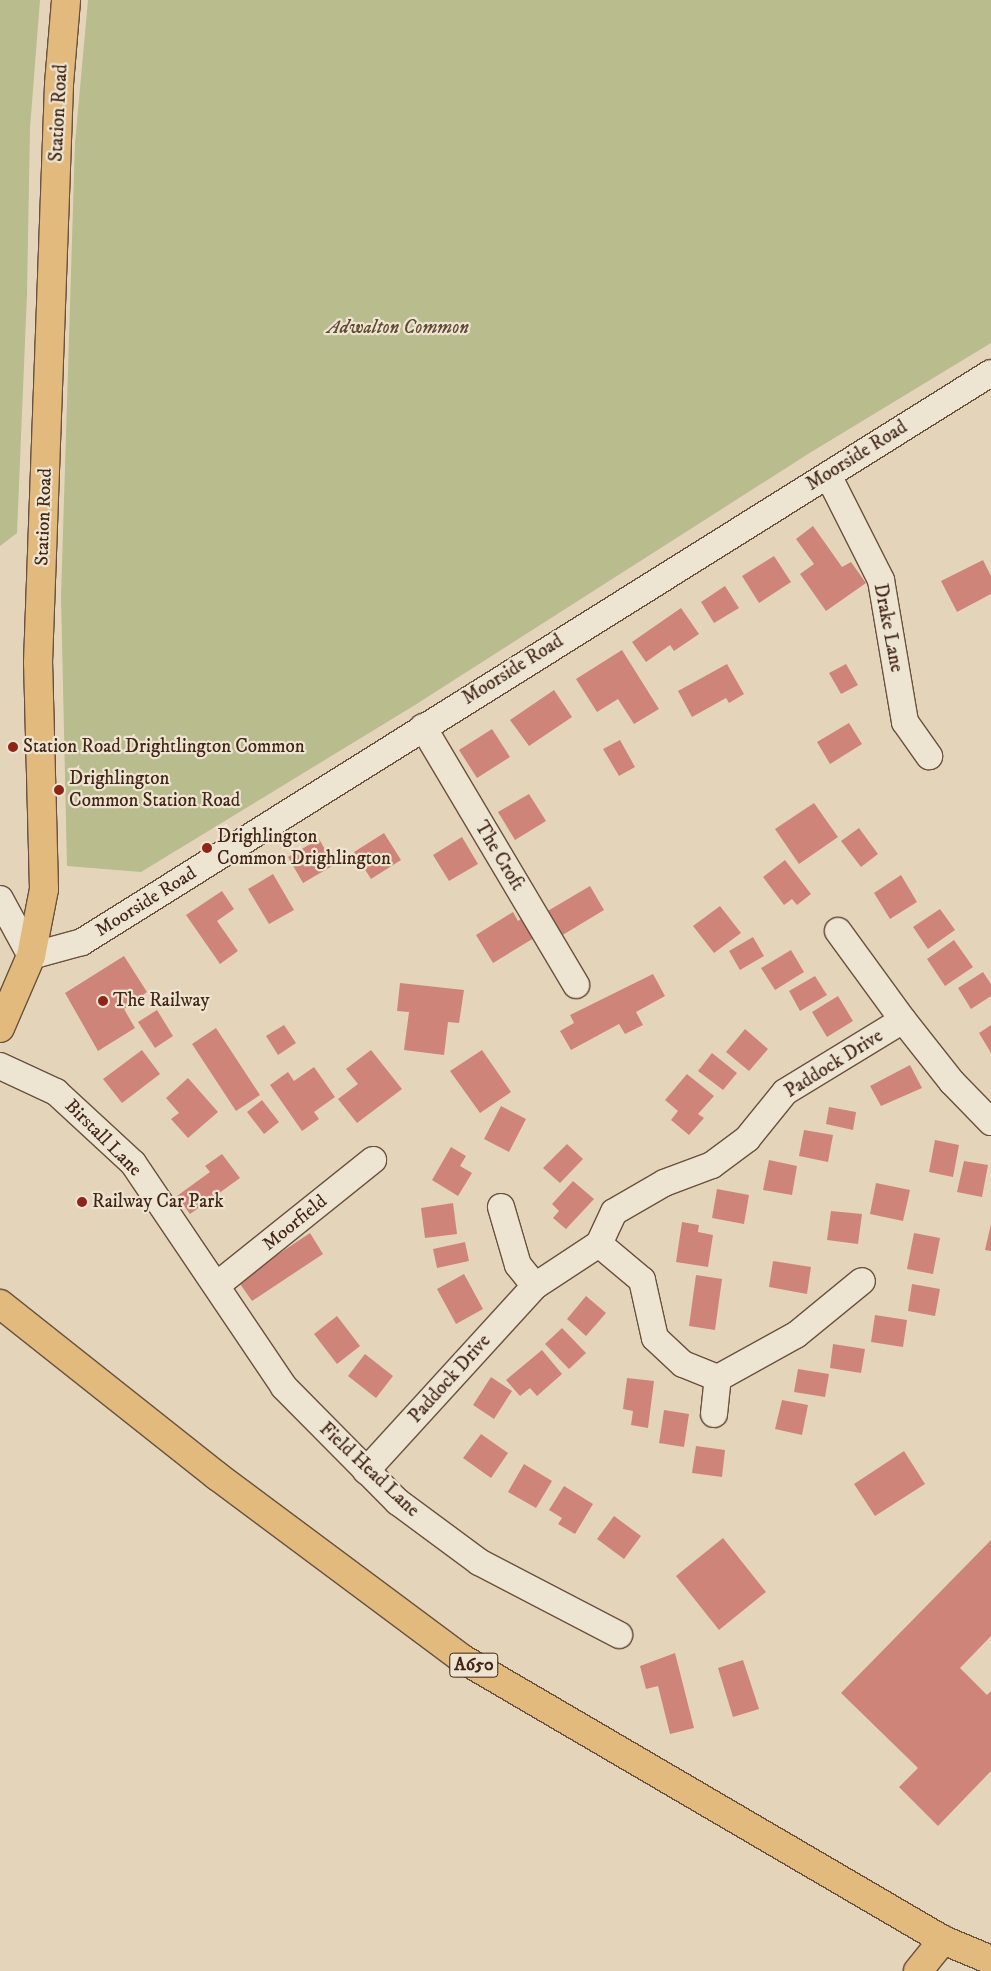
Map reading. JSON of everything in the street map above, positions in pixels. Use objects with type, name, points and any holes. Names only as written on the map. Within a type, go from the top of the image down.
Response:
[{"type":"main road","name":"Station Road","points":[[0,1028],[31,956],[44,889],[38,663],[59,84],[66,0]]},
{"type":"main road","name":"A650","points":[[0,1304],[217,1476],[461,1658],[943,1940],[991,1960]]},
{"type":"main road","points":[[918,1971],[943,1940]]},
{"type":"street","name":"Moorside Road","points":[[31,956],[82,942],[991,373]]},
{"type":"street","name":"Drake Lane","points":[[828,474],[881,580],[905,722],[929,756]]},
{"type":"street","name":"The Croft","points":[[423,727],[576,985]]},
{"type":"street","points":[[0,899],[31,956]]},
{"type":"street","name":"Paddock Drive","points":[[838,931],[903,1020],[952,1082],[991,1122]]},
{"type":"street","name":"Paddock Drive","points":[[366,1471],[535,1286],[599,1244],[614,1212],[664,1183],[712,1165],[747,1139],[784,1092],[903,1020]]},
{"type":"street","name":"Birstall Lane","points":[[0,1066],[56,1092],[134,1163],[217,1285]]},
{"type":"street","name":"Moorfield","points":[[217,1285],[373,1160]]},
{"type":"street","points":[[501,1207],[518,1264],[535,1286]]},
{"type":"street","points":[[599,1244],[642,1280],[655,1338],[683,1364],[718,1378]]},
{"type":"street","points":[[718,1378],[796,1335],[862,1281]]},
{"type":"street","name":"Field Head Lane","points":[[217,1285],[284,1387],[398,1502],[479,1562],[619,1635]]},
{"type":"street","points":[[714,1414],[718,1378]]},
{"type":"green space","points":[[0,0],[40,0],[30,128],[27,294],[17,533],[0,546]]},
{"type":"green space","name":"Adwalton Common","points":[[88,0],[991,0],[991,343],[808,454],[415,705],[141,872],[67,866],[61,597],[75,143]]},
{"type":"building","points":[[813,526],[842,567],[851,562],[866,583],[826,611],[800,574],[814,564],[796,539]]},
{"type":"building","points":[[774,556],[791,582],[759,603],[742,576]]},
{"type":"building","points":[[983,560],[991,576],[991,594],[957,612],[941,581]]},
{"type":"building","points":[[725,586],[739,608],[714,623],[701,602]]},
{"type":"building","points":[[681,608],[699,634],[674,651],[670,645],[646,662],[632,642]]},
{"type":"building","points":[[622,650],[659,709],[634,724],[618,699],[597,712],[576,679]]},
{"type":"building","points":[[727,664],[744,694],[729,703],[726,698],[692,717],[678,691]]},
{"type":"building","points":[[846,664],[858,685],[841,694],[829,673]]},
{"type":"building","points":[[554,690],[572,717],[529,746],[510,720]]},
{"type":"building","points":[[849,723],[862,744],[830,764],[817,742]]},
{"type":"building","points":[[492,729],[510,757],[477,778],[459,750]]},
{"type":"building","points":[[620,740],[635,767],[619,776],[603,749]]},
{"type":"building","points":[[529,794],[546,821],[515,840],[498,812]]},
{"type":"building","points":[[814,803],[838,837],[799,864],[775,829]]},
{"type":"building","points":[[859,828],[878,854],[861,867],[841,841]]},
{"type":"building","points":[[384,833],[401,860],[371,879],[354,852]]},
{"type":"building","points":[[462,837],[478,864],[449,881],[433,855]]},
{"type":"building","points":[[319,839],[334,865],[303,883],[288,857]]},
{"type":"building","points":[[785,860],[811,894],[797,905],[792,899],[784,905],[763,877]]},
{"type":"building","points":[[273,874],[294,910],[269,924],[248,889]]},
{"type":"building","points":[[901,875],[917,902],[890,919],[874,893]]},
{"type":"building","points":[[590,886],[604,910],[561,936],[546,912]]},
{"type":"building","points":[[222,891],[234,909],[217,921],[238,951],[220,964],[186,915]]},
{"type":"building","points":[[720,906],[741,933],[714,953],[693,926]]},
{"type":"building","points":[[940,909],[955,930],[928,949],[913,927]]},
{"type":"building","points":[[513,912],[518,921],[527,915],[539,935],[493,963],[476,935]]},
{"type":"building","points":[[753,937],[764,956],[740,970],[729,951]]},
{"type":"building","points":[[954,940],[973,967],[945,986],[927,959]]},
{"type":"building","points":[[791,950],[804,972],[775,990],[761,968]]},
{"type":"building","name":"The Railway","points":[[124,956],[147,992],[124,1009],[135,1028],[98,1051],[65,993]]},
{"type":"building","points":[[983,972],[991,984],[991,996],[971,1009],[958,988]]},
{"type":"building","points":[[653,974],[665,996],[636,1012],[643,1025],[625,1034],[619,1024],[571,1050],[560,1031],[574,1023],[570,1015]]},
{"type":"building","points":[[815,976],[827,995],[800,1011],[789,991]]},
{"type":"building","points":[[400,983],[464,990],[459,1023],[448,1022],[444,1055],[404,1050],[409,1012],[397,1011]]},
{"type":"building","points":[[838,996],[853,1021],[827,1037],[812,1012]]},
{"type":"building","points":[[157,1010],[173,1036],[155,1048],[138,1022]]},
{"type":"building","points":[[284,1025],[296,1043],[278,1055],[266,1036]]},
{"type":"building","points":[[991,1025],[991,1053],[979,1033]]},
{"type":"building","points":[[216,1028],[260,1095],[236,1111],[192,1044]]},
{"type":"building","points":[[745,1029],[768,1049],[749,1071],[726,1052]]},
{"type":"building","points":[[142,1050],[160,1074],[122,1103],[103,1079]]},
{"type":"building","points":[[371,1050],[402,1089],[357,1123],[338,1099],[358,1084],[346,1069]]},
{"type":"building","points":[[482,1050],[511,1092],[480,1113],[450,1071]]},
{"type":"building","points":[[712,1053],[737,1073],[723,1090],[698,1071]]},
{"type":"building","points":[[910,1065],[922,1088],[881,1106],[870,1086]]},
{"type":"building","points":[[314,1067],[335,1097],[314,1112],[319,1119],[302,1131],[270,1085],[288,1072],[294,1081]]},
{"type":"building","points":[[687,1074],[714,1096],[698,1114],[704,1118],[689,1135],[671,1120],[678,1111],[665,1100]]},
{"type":"building","points":[[188,1078],[218,1112],[188,1138],[171,1119],[179,1113],[166,1098]]},
{"type":"building","points":[[262,1100],[279,1122],[264,1134],[247,1112]]},
{"type":"building","points":[[501,1106],[526,1119],[509,1152],[484,1139]]},
{"type":"building","points":[[829,1107],[856,1112],[853,1130],[826,1124]]},
{"type":"building","points":[[804,1130],[833,1135],[828,1162],[799,1156]]},
{"type":"building","points":[[935,1140],[959,1145],[953,1177],[929,1172]]},
{"type":"building","points":[[567,1144],[583,1159],[560,1183],[543,1168]]},
{"type":"building","points":[[451,1147],[466,1156],[460,1166],[472,1173],[458,1196],[432,1180]]},
{"type":"building","points":[[222,1154],[240,1178],[190,1214],[177,1196],[210,1172],[205,1166]]},
{"type":"building","points":[[769,1160],[797,1166],[792,1195],[763,1190]]},
{"type":"building","points":[[964,1161],[988,1165],[982,1197],[957,1192]]},
{"type":"building","points":[[573,1181],[594,1199],[566,1229],[553,1218],[559,1211],[552,1204]]},
{"type":"building","points":[[876,1183],[910,1190],[903,1221],[870,1214]]},
{"type":"building","points":[[717,1189],[749,1195],[744,1224],[712,1218]]},
{"type":"building","points":[[453,1203],[457,1234],[425,1238],[421,1208]]},
{"type":"building","points":[[831,1211],[862,1214],[858,1244],[827,1240]]},
{"type":"building","points":[[682,1222],[699,1225],[698,1232],[713,1235],[708,1267],[676,1262]]},
{"type":"building","points":[[991,1224],[991,1251],[985,1250]]},
{"type":"building","points":[[310,1233],[323,1254],[252,1301],[238,1281]]},
{"type":"building","points":[[914,1233],[940,1238],[933,1274],[907,1269]]},
{"type":"building","points":[[465,1242],[469,1261],[437,1268],[433,1249]]},
{"type":"building","points":[[773,1261],[811,1267],[807,1294],[769,1287]]},
{"type":"building","points":[[464,1274],[483,1309],[456,1324],[437,1289]]},
{"type":"building","points":[[696,1275],[722,1279],[715,1330],[689,1326]]},
{"type":"building","points":[[912,1284],[940,1289],[935,1316],[908,1311]]},
{"type":"building","points":[[586,1296],[606,1313],[586,1336],[567,1319]]},
{"type":"building","points":[[875,1315],[907,1320],[903,1347],[871,1342]]},
{"type":"building","points":[[337,1316],[360,1346],[337,1364],[314,1334]]},
{"type":"building","points":[[562,1328],[586,1353],[569,1369],[545,1344]]},
{"type":"building","points":[[833,1344],[865,1349],[861,1373],[830,1368]]},
{"type":"building","points":[[542,1350],[562,1374],[537,1396],[530,1388],[520,1396],[506,1380]]},
{"type":"building","points":[[365,1354],[393,1376],[376,1398],[348,1376]]},
{"type":"building","points":[[798,1369],[829,1374],[825,1397],[794,1392]]},
{"type":"building","points":[[491,1377],[512,1391],[494,1419],[473,1405]]},
{"type":"building","points":[[627,1378],[654,1381],[648,1428],[631,1425],[633,1411],[623,1409]]},
{"type":"building","points":[[782,1400],[808,1405],[802,1435],[775,1429]]},
{"type":"building","points":[[664,1410],[689,1414],[684,1447],[659,1443]]},
{"type":"building","points":[[481,1434],[508,1453],[491,1478],[463,1458]]},
{"type":"building","points":[[696,1446],[725,1450],[722,1477],[692,1473]]},
{"type":"building","points":[[904,1451],[925,1484],[875,1516],[854,1484]]},
{"type":"building","points":[[524,1464],[552,1481],[536,1508],[508,1492]]},
{"type":"building","points":[[564,1486],[593,1504],[575,1534],[558,1524],[562,1518],[549,1510]]},
{"type":"building","points":[[614,1516],[641,1536],[624,1559],[597,1539]]},
{"type":"building","points":[[723,1538],[766,1592],[719,1630],[676,1576]]},
{"type":"building","points":[[991,1540],[991,1636],[960,1668],[987,1695],[991,1691],[991,1771],[938,1826],[899,1787],[918,1768],[841,1693]]},
{"type":"building","points":[[675,1653],[694,1728],[670,1734],[658,1686],[646,1689],[640,1666]]},
{"type":"building","points":[[743,1660],[759,1709],[733,1717],[718,1668]]},
{"type":"place","name":"Station Road Drightlington Common","points":[[13,747]]},
{"type":"place","name":"Drighlington Common Station Road","points":[[59,790]]},
{"type":"place","name":"Drighlington Common Drighlington","points":[[207,848]]},
{"type":"place","name":"The Railway","points":[[103,1001]]},
{"type":"place","name":"Railway Car Park","points":[[82,1202]]}]
